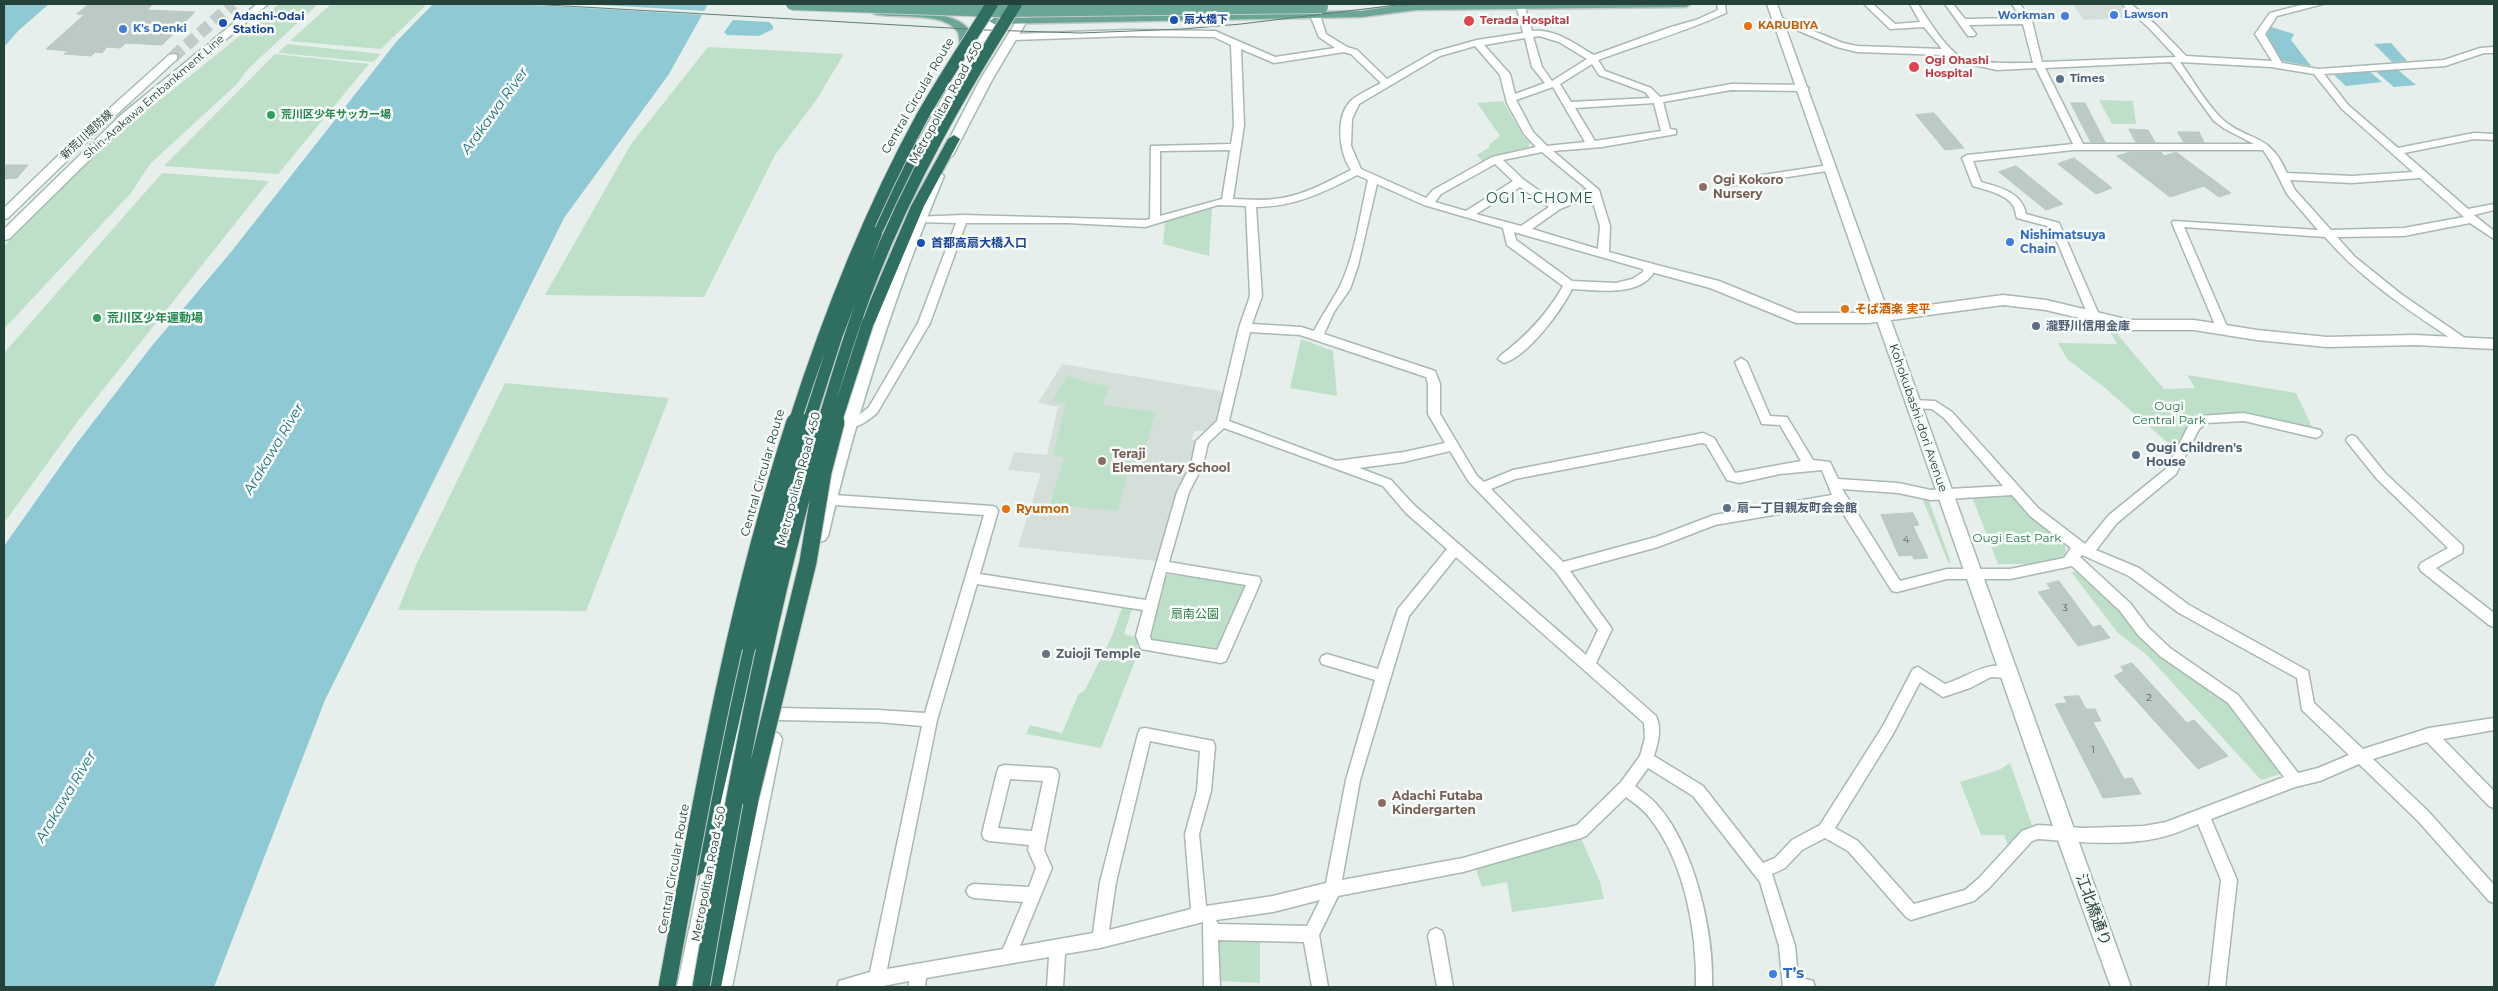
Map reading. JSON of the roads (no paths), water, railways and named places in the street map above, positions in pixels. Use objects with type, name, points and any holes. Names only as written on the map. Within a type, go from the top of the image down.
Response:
[{"type":"highway","name":"Central Circular Route","points":[[668,987],[717,720],[748,579],[777,472],[799,401],[831,311],[886,185],[927,106],[992,4]]},
{"type":"highway","points":[[701,987],[751,718],[781,580],[840,369],[872,277],[924,161],[956,102],[1016,4]]},
{"type":"highway","points":[[711,987],[768,718],[787,650],[816,524],[823,473],[847,386],[868,322],[915,210],[930,177],[954,139]]},
{"type":"highway","points":[[878,228],[921,144]]},
{"type":"highway","points":[[668,987],[764,580],[792,472],[838,330],[895,179]]},
{"type":"main road","name":"Shin-Arakawa Embankment Line","points":[[4,236],[126,118],[263,4]]},
{"type":"main road","points":[[792,4],[997,11],[1319,11],[1362,14],[1416,7],[1686,4]]},
{"type":"main road","points":[[953,4],[1053,4]]},
{"type":"main road","name":"Metropolitan Road 450","points":[[687,987],[730,770],[793,498],[814,419],[847,321],[881,233],[921,144],[1006,4]]},
{"type":"main road","name":"Metropolitan Road 450","points":[[722,987],[778,714],[847,424],[879,326],[920,219],[954,139],[986,80],[1032,4]]},
{"type":"main road","name":"Kohokubashi-dori Avenue","points":[[1772,4],[1804,88],[1829,168],[2064,832]]},
{"type":"main road","points":[[793,498],[789,473],[802,418],[836,320],[895,179],[959,64],[965,47],[965,35],[961,27],[948,20],[831,6]]},
{"type":"main road","points":[[994,21],[1319,11]]},
{"type":"main road","name":"新荒川堤防線","points":[[4,215],[74,147],[173,56]]},
{"type":"main road","points":[[1649,267],[1714,284],[1796,318],[1883,317],[2003,300],[2046,305],[2130,325],[2194,325],[2327,342],[2415,340],[2494,344]]},
{"type":"main road","name":"江北橋通り","points":[[2064,832],[2121,987]]},
{"type":"street","points":[[1511,98],[1552,83],[1593,59],[1674,29],[1699,22],[1724,11],[1721,4]]},
{"type":"street","points":[[1868,4],[1894,27],[1926,24]]},
{"type":"street","points":[[1914,4],[1926,24],[1954,58],[1984,66],[2040,66],[2178,59],[2278,64],[2317,72],[2445,63],[2483,50],[2494,50]]},
{"type":"street","points":[[1949,4],[1971,34]]},
{"type":"street","points":[[2016,4],[2027,21],[2033,39],[2035,57],[2080,148]]},
{"type":"street","points":[[2126,4],[2153,27],[2178,59],[2217,119],[2226,127],[2265,148],[2279,163],[2291,192],[2351,260],[2397,297],[2466,343]]},
{"type":"street","points":[[2278,64],[2260,34],[2267,26],[2270,18],[2276,13],[2319,4]]},
{"type":"street","points":[[1520,5],[1537,67],[1569,106],[1592,145]]},
{"type":"street","points":[[1319,11],[1322,34],[1344,49],[1354,52],[1386,83]]},
{"type":"street","points":[[1197,16],[1197,34]]},
{"type":"street","points":[[1778,20],[1840,45],[1857,49],[1948,52]]},
{"type":"street","points":[[1962,22],[2027,21]]},
{"type":"street","points":[[1013,37],[1129,33],[1215,34],[1274,60],[1344,49]]},
{"type":"street","points":[[1428,203],[1437,192],[1496,159],[1543,148],[1592,145],[1669,132],[1658,100],[1648,90],[1602,73],[1593,59],[1550,35],[1527,33],[1477,43],[1437,54],[1355,102],[1345,124],[1344,134],[1348,150],[1357,171],[1373,180],[1428,203],[1649,267],[1648,274],[1636,282],[1616,287],[1569,285],[1511,242],[1508,227]]},
{"type":"street","points":[[1477,43],[1505,74],[1511,98],[1529,134],[1594,190],[1605,226],[1603,254]]},
{"type":"street","points":[[1227,202],[1240,125],[1236,44]]},
{"type":"street","points":[[2317,72],[2346,107],[2395,152],[2494,236]]},
{"type":"street","points":[[1569,106],[1658,100],[1731,87],[1804,88]]},
{"type":"street","points":[[2395,152],[2474,136],[2494,137]]},
{"type":"street","points":[[1155,221],[1155,148],[1237,147]]},
{"type":"street","points":[[2094,317],[2055,225],[2021,216],[2021,207],[2012,197],[1977,184],[1967,158],[2080,148],[2265,148]]},
{"type":"street","points":[[1496,159],[1520,182],[1556,208]]},
{"type":"street","points":[[1723,184],[1829,168]]},
{"type":"street","points":[[920,219],[963,218],[1145,224],[1218,202],[1251,204],[1286,201],[1316,192],[1357,171]]},
{"type":"street","points":[[2283,176],[2330,179],[2379,178],[2422,174]]},
{"type":"street","points":[[1317,337],[1329,312],[1344,289],[1353,266],[1373,180]]},
{"type":"street","points":[[1468,214],[1520,182]]},
{"type":"street","points":[[1522,231],[1556,208],[1594,190]]},
{"type":"street","points":[[1160,566],[1254,581],[1221,657],[1146,645],[1143,636],[1160,566],[1183,492],[1197,465],[1202,441],[1222,423],[1245,328],[1256,296],[1251,204]]},
{"type":"street","points":[[2222,329],[2177,222],[2328,234],[2404,232],[2469,216],[2493,207]]},
{"type":"street","points":[[847,424],[862,419],[873,410],[924,323],[963,218]]},
{"type":"street","points":[[1504,359],[1538,332],[1563,298],[1569,285]]},
{"type":"street","points":[[1245,328],[1301,331],[1430,374],[1434,384],[1434,414],[1473,479],[1561,568],[1605,630],[1589,664]]},
{"type":"street","points":[[1741,362],[1766,421],[1783,420],[1809,465]]},
{"type":"street","points":[[1912,404],[1935,405],[1948,415],[2034,512],[2078,555],[2125,607],[2143,631],[2165,652],[2233,698],[2295,780]]},
{"type":"street","points":[[1482,488],[1513,475],[1703,438],[1710,442],[1731,477],[1739,478],[1809,465],[1826,465],[1840,498],[1897,587],[1947,574],[2010,574],[2067,563],[2090,548],[2113,519],[2172,471],[2194,426],[2203,419],[2244,417],[2316,433]]},
{"type":"street","points":[[844,987],[917,979],[1008,957],[1100,940],[1205,914],[1273,904],[1333,889],[1463,865],[1581,831],[1626,787],[1646,759],[1652,738],[1652,720],[1410,509],[1387,483],[1222,423]]},
{"type":"street","points":[[2352,440],[2381,476],[2457,549],[2426,567],[2494,621]]},
{"type":"street","points":[[1336,466],[1404,457],[1454,446]]},
{"type":"street","points":[[1834,483],[1898,488],[1921,494],[2015,490]]},
{"type":"street","points":[[793,498],[992,511],[930,720],[875,983]]},
{"type":"street","points":[[1561,568],[1658,542],[1714,520],[1840,498]]},
{"type":"street","points":[[1320,987],[1311,934],[1333,889],[1353,780],[1383,676],[1403,613],[1455,548]]},
{"type":"street","points":[[2078,555],[2134,572],[2184,609],[2303,675],[2307,706],[2439,833],[2494,896]]},
{"type":"street","points":[[971,578],[1150,606]]},
{"type":"street","points":[[1327,660],[1383,676]]},
{"type":"street","points":[[1761,871],[1780,863],[1796,845],[1825,830],[1888,730],[1918,673],[1943,691],[1965,684],[1989,671],[2008,672]]},
{"type":"street","points":[[778,714],[878,716],[930,720]]},
{"type":"street","points":[[1825,830],[1853,846],[1911,912],[1969,896],[1984,883],[2028,836],[2038,832],[2064,832],[2084,835],[2144,834],[2203,817],[2295,780],[2306,780],[2360,757],[2429,734],[2494,724]]},
{"type":"street","points":[[1100,940],[1108,882],[1145,734],[1208,746],[1204,791],[1192,834],[1205,914],[1211,932],[1212,987]]},
{"type":"street","points":[[2429,734],[2494,801]]},
{"type":"street","points":[[1646,759],[1698,791],[1766,878],[1797,986]]},
{"type":"street","points":[[1008,957],[1044,868],[1036,850],[1037,838],[1052,775],[1004,772],[989,834],[1037,838]]},
{"type":"street","points":[[1626,787],[1656,814],[1691,884],[1706,960],[1704,987]]},
{"type":"street","points":[[2203,817],[2229,880],[2217,987]]},
{"type":"street","points":[[974,891],[1033,895]]},
{"type":"street","points":[[1211,932],[1311,934]]},
{"type":"street","points":[[1436,936],[1445,987]]},
{"type":"street","points":[[1055,987],[1057,948]]},
{"type":"water","points":[[4,4],[49,4],[19,30],[4,47]]},
{"type":"water","name":"Arakawa River","points":[[433,4],[708,4],[669,74],[564,218],[325,700],[214,987],[4,987],[4,546],[74,447],[151,347],[231,252],[397,41]]},
{"type":"water","points":[[733,20],[769,22],[773,29],[759,36],[727,35],[724,32]]},
{"type":"water","points":[[2271,27],[2294,34],[2291,40],[2311,66],[2282,61],[2267,35]]},
{"type":"water","points":[[2391,43],[2407,61],[2392,62],[2374,44]]},
{"type":"water","points":[[2374,70],[2398,70],[2416,85],[2394,87]]},
{"type":"water","points":[[2369,71],[2382,82],[2346,86],[2334,75]]},
{"type":"tunnel","points":[[173,57],[233,4]]},
{"type":"tram line","points":[[530,4],[985,30],[1080,33],[1183,29],[1397,5],[1432,4]]},
{"type":"place","name":"Lawson","points":[[2114,15]]},
{"type":"place","name":"Workman","points":[[2065,16]]},
{"type":"place","name":"扇大橋下","points":[[1174,20]]},
{"type":"place","name":"Terada Hospital","points":[[1469,21]]},
{"type":"place","name":"Adachi-Odai Station","points":[[223,23]]},
{"type":"place","name":"KARUBIYA","points":[[1748,26]]},
{"type":"place","name":"K's Denki","points":[[123,29]]},
{"type":"place","name":"Ogi Ohashi Hospital","points":[[1914,67]]},
{"type":"place","name":"Times","points":[[2060,79]]},
{"type":"place","name":"荒川区少年サッカー場","points":[[271,115]]},
{"type":"place","name":"Ogi Kokoro Nursery","points":[[1703,187]]},
{"type":"place","name":"Nishimatsuya Chain","points":[[2010,242]]},
{"type":"place","name":"首都高扇大橋入口","points":[[921,243]]},
{"type":"place","name":"そば酒楽 実平","points":[[1845,309]]},
{"type":"place","name":"荒川区少年運動場","points":[[97,318]]},
{"type":"place","name":"瀧野川信用金庫","points":[[2036,326]]},
{"type":"place","name":"Ougi Children's House","points":[[2136,455]]},
{"type":"place","name":"Teraji Elementary School","points":[[1102,461]]},
{"type":"place","name":"扇一丁目親友町会会館","points":[[1727,508]]},
{"type":"place","name":"Ryumon","points":[[1006,509]]},
{"type":"place","name":"Zuioji Temple","points":[[1046,654]]},
{"type":"place","name":"Adachi Futaba Kindergarten","points":[[1382,803]]},
{"type":"place","name":"T’s","points":[[1773,974]]},
{"type":"district","name":"OGI 1-CHOME","points":[[1540,199]]},
{"type":"park label","name":"Ougi Central Park","points":[[2169,413]]},
{"type":"park label","name":"Ougi East Park","points":[[2017,538]]},
{"type":"park label","name":"扇南公園","points":[[1195,614]]}]
